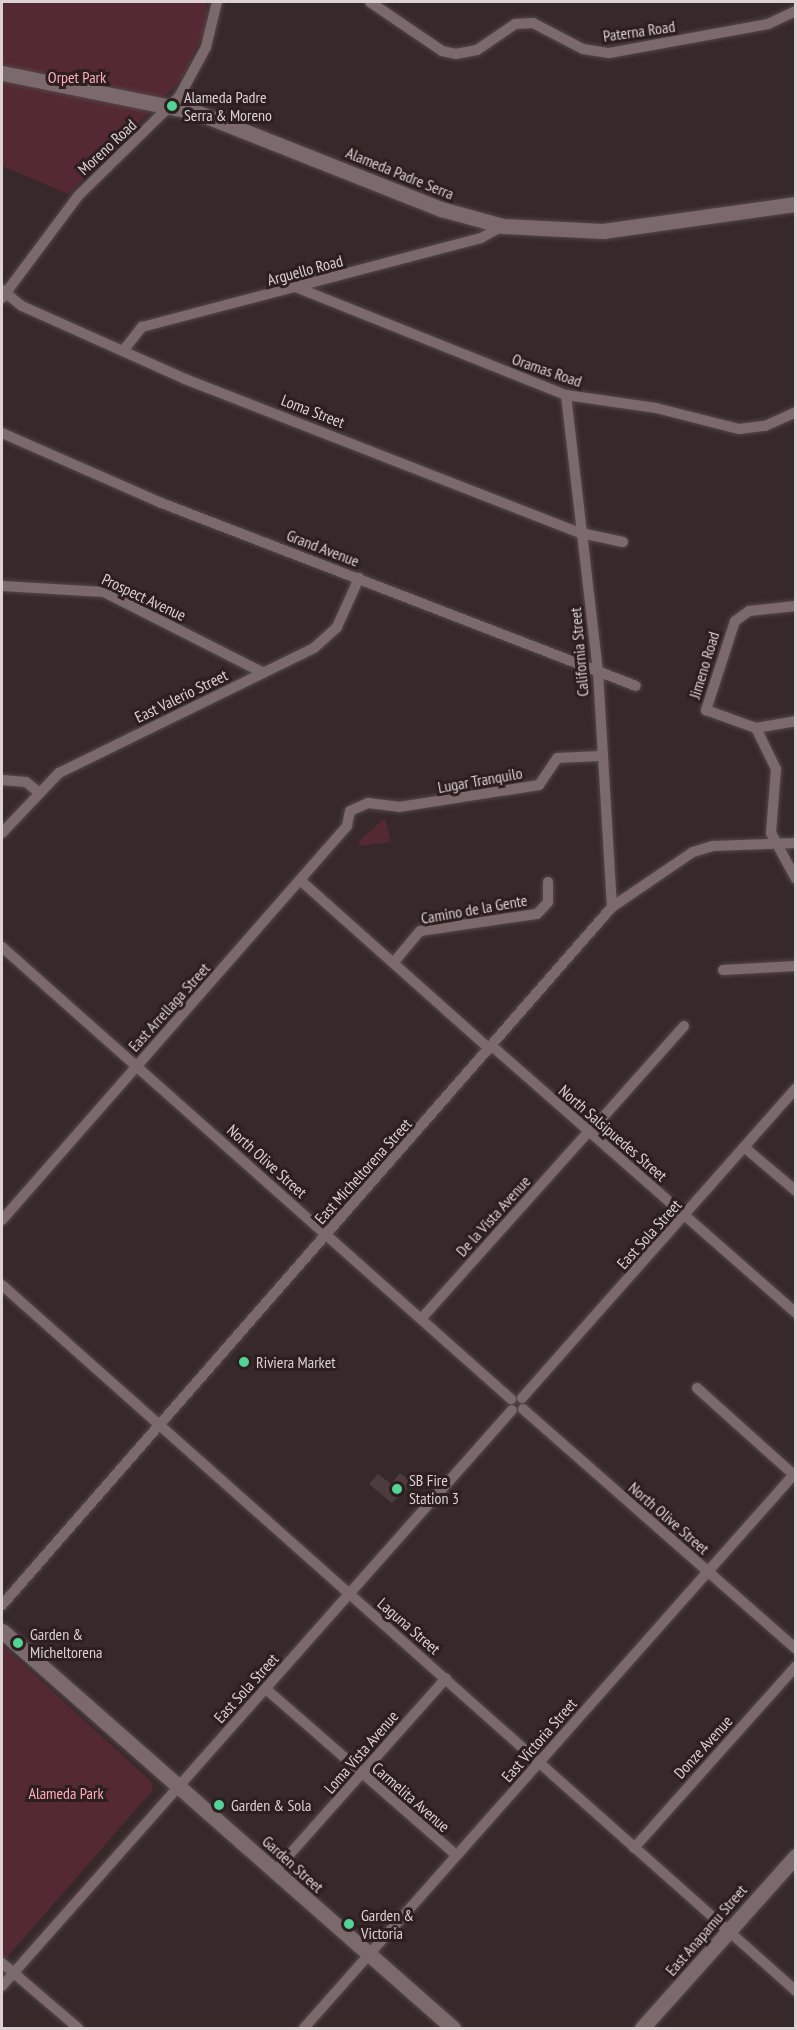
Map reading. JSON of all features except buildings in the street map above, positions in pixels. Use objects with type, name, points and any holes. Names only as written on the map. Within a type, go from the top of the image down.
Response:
[{"type":"street","name":"Paterna Road","points":[[370,2],[442,51],[456,54],[477,50],[515,24],[533,23],[583,49],[609,53],[768,24],[795,11]]},
{"type":"street","name":"Moreno Road","points":[[3,294],[78,196],[171,106],[206,47],[215,4]]},
{"type":"street","name":"Alameda Padre Serra","points":[[2,73],[171,106],[441,209],[503,226],[603,231],[795,204]]},
{"type":"street","name":"Arguello Road","points":[[123,351],[142,327],[298,288],[485,237],[503,226]]},
{"type":"street","name":"Oramas Road","points":[[298,288],[566,395],[656,408],[740,429],[765,426],[795,412]]},
{"type":"street","name":"Loma Street","points":[[3,294],[123,351],[581,533],[623,542]]},
{"type":"street","name":"California Street","points":[[566,395],[598,672],[600,756],[612,907]]},
{"type":"street","name":"Grand Avenue","points":[[2,433],[159,502],[636,687]]},
{"type":"street","name":"East Valerio Street","points":[[2,833],[37,791],[59,773],[264,673],[329,636],[359,578]]},
{"type":"street","name":"Prospect Avenue","points":[[2,586],[104,592],[264,673]]},
{"type":"street","name":"Jimeno Road","points":[[756,728],[706,710],[735,621],[749,611],[795,606]]},
{"type":"street","points":[[795,721],[756,728],[776,769],[774,843],[795,879]]},
{"type":"street","name":"Lugar Tranquilo","points":[[350,811],[368,803],[399,807],[539,785],[557,758],[600,756]]},
{"type":"street","points":[[2,780],[26,782],[37,791]]},
{"type":"street","name":"East Arrellaga Street","points":[[2,1220],[347,826],[350,811]]},
{"type":"street","name":"East Micheltorena Street","points":[[2,1605],[612,907],[693,852],[774,843],[795,843]]},
{"type":"street","name":"North Salsipuedes Street","points":[[300,880],[795,1313]]},
{"type":"street","name":"Camino de la Gente","points":[[394,962],[420,931],[537,914],[548,902],[548,882]]},
{"type":"street","name":"North Olive Street","points":[[2,947],[795,1649]]},
{"type":"street","points":[[723,970],[795,966]]},
{"type":"street","name":"De la Vista Avenue","points":[[421,1319],[684,1026]]},
{"type":"street","name":"East Sola Street","points":[[2,1986],[686,1216],[795,1088]]},
{"type":"street","points":[[744,1148],[795,1191]]},
{"type":"street","name":"Laguna Street","points":[[2,1285],[795,1991]]},
{"type":"street","points":[[697,1388],[794,1473]]},
{"type":"street","name":"East Victoria Street","points":[[304,2028],[794,1473]]},
{"type":"street","name":"Garden Street","points":[[2,1631],[453,2028]]},
{"type":"street","name":"Donze Avenue","points":[[634,1848],[795,1666]]},
{"type":"street","name":"Loma Vista Avenue","points":[[274,1872],[446,1678]]},
{"type":"street","name":"Carmelita Avenue","points":[[266,1689],[456,1856]]},
{"type":"street","name":"East Anapamu Street","points":[[642,2028],[795,1856]]},
{"type":"street","points":[[2,1963],[78,2028]]},
{"type":"green space","name":"Orpet Park","points":[[2,2],[206,2],[208,24],[181,80],[68,194],[2,166]]},
{"type":"green space","points":[[385,818],[391,842],[361,846],[358,842]]},
{"type":"green space","name":"Alameda Park","points":[[2,1645],[153,1783],[151,1792],[2,1963]]},
{"type":"place","name":"Alameda Padre Serra & Moreno","points":[[172,106]]},
{"type":"place","name":"Riviera Market","points":[[244,1362]]},
{"type":"place","name":"SB Fire Station 3","points":[[397,1489]]},
{"type":"place","name":"Garden & Micheltorena","points":[[18,1643]]},
{"type":"place","name":"Garden & Sola","points":[[219,1805]]},
{"type":"place","name":"Garden & Victoria","points":[[349,1924]]}]
